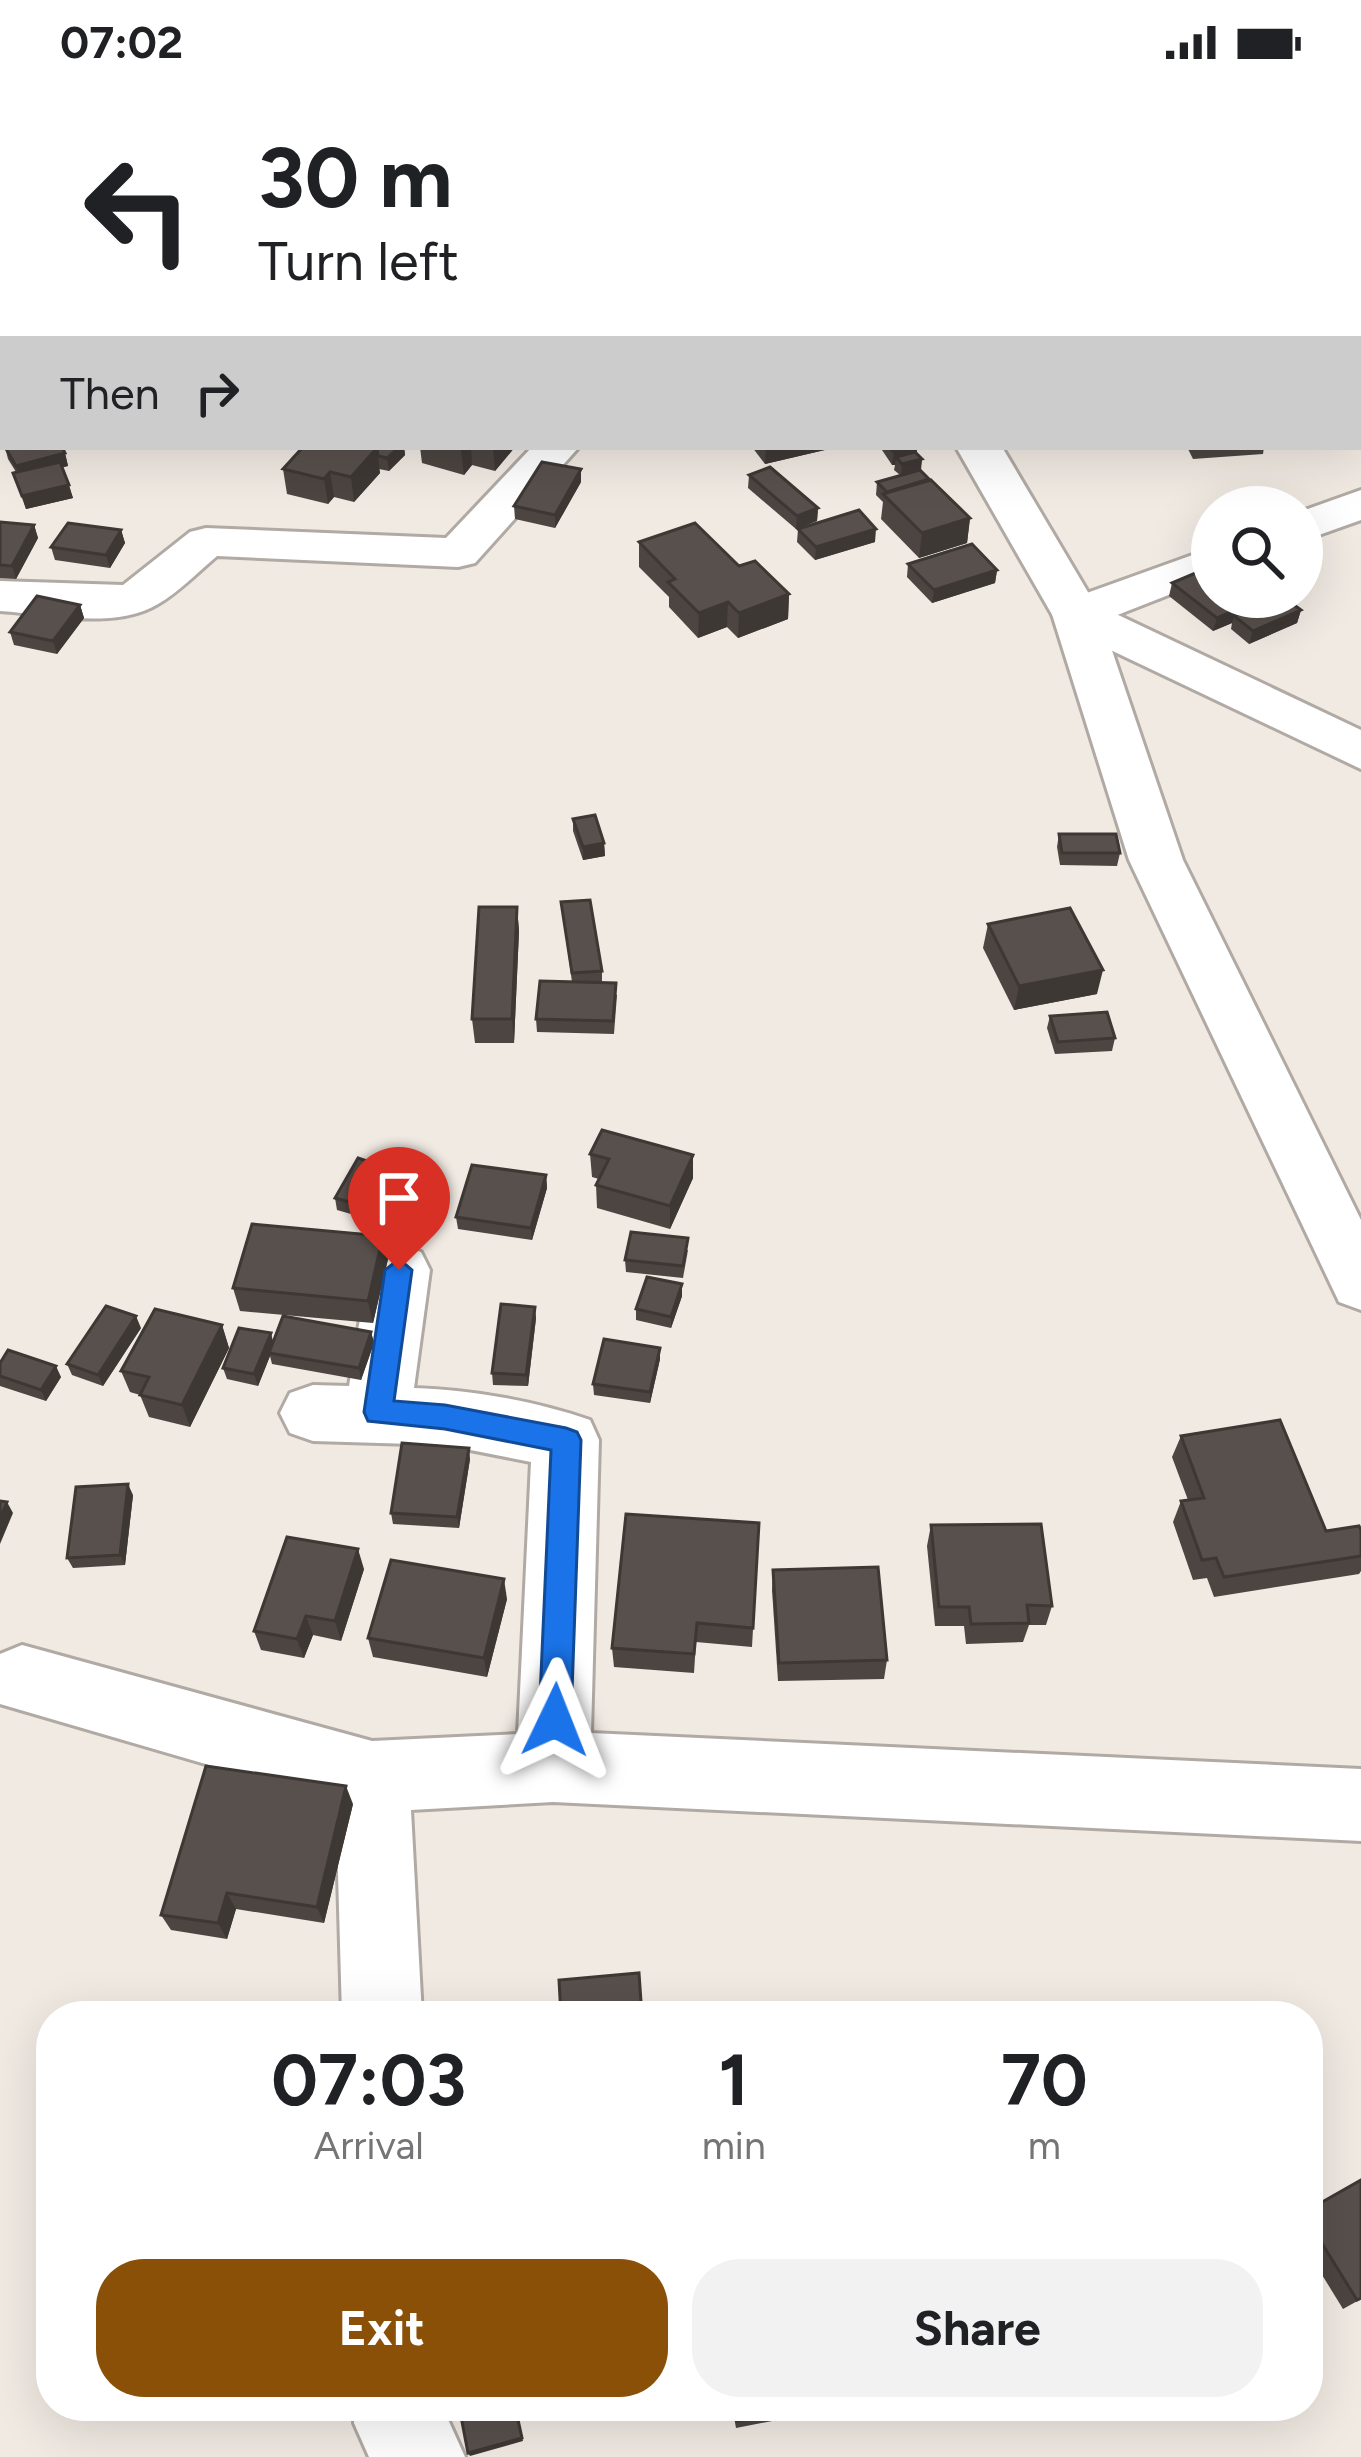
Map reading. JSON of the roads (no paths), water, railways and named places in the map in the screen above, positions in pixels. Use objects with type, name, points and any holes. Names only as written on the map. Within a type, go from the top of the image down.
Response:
[{"type":"street","points":[[0,596],[110,603],[139,596],[206,542],[458,553],[554,450]]},
{"type":"street","points":[[981,450],[1076,614],[1156,860],[1361,1284]]},
{"type":"street","points":[[1323,519],[1361,505]]},
{"type":"street","points":[[1076,614],[1191,570]]},
{"type":"street","points":[[1076,614],[1361,751]]},
{"type":"street","points":[[378,1412],[399,1270]]},
{"type":"street","points":[[313,1413],[445,1417],[566,1440],[553,1767]]},
{"type":"street","points":[[22,1679],[372,1777],[553,1767],[1361,1805]]},
{"type":"street","points":[[372,1777],[381,2001]]},
{"type":"street","points":[[399,2421],[420,2457]]}]
